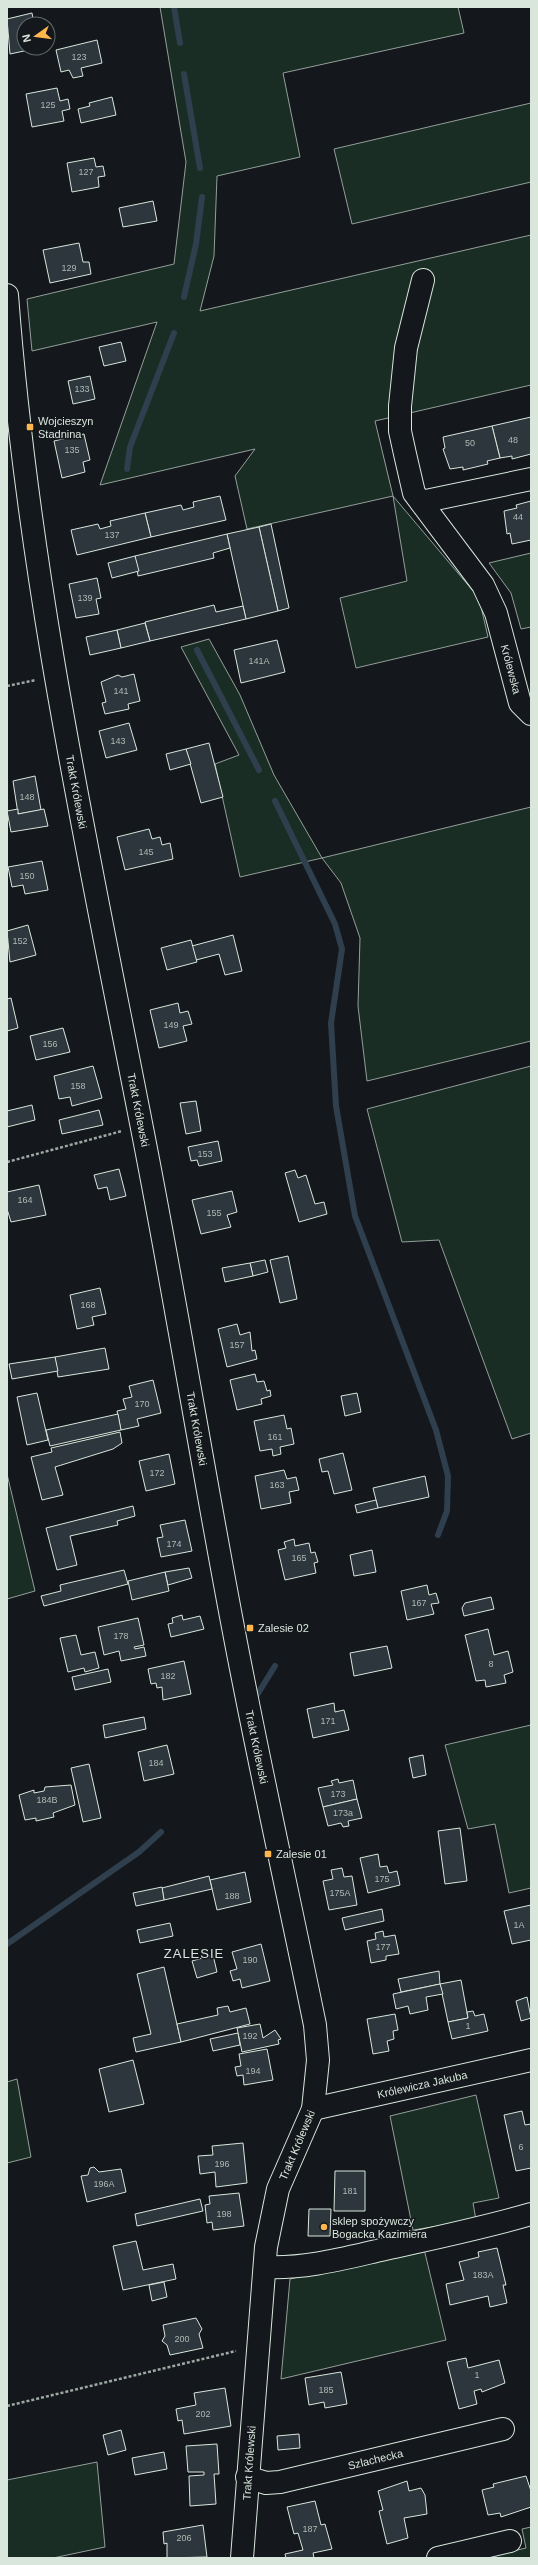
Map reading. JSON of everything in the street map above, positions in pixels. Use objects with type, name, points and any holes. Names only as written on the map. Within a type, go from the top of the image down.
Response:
[{"type":"street","name":"Królewska","points":[[422,280],[406,348],[400,406],[400,431],[414,493],[483,585],[496,613],[526,709]]},
{"type":"street","name":"Trakt Królewski","points":[[7,295],[15,391],[35,552],[54,672],[96,902],[141,1126],[233,1627],[315,2025],[318,2060],[313,2109],[278,2189],[266,2247],[247,2477],[242,2558]]},
{"type":"street","points":[[421,502],[531,479]]},
{"type":"street","name":"Królewicza Jakuba","points":[[313,2109],[531,2060]]},
{"type":"street","points":[[264,2267],[283,2268],[325,2263],[479,2229],[531,2214]]},
{"type":"street","name":"Szlachecka","points":[[247,2477],[266,2483],[280,2482],[503,2428]]},
{"type":"street","points":[[438,2558],[510,2541]]},
{"type":"path","points":[[7,686],[35,680],[54,672]]},
{"type":"path","points":[[7,1162],[141,1126]]},
{"type":"path","points":[[7,2406],[258,2346]]},
{"type":"green space","points":[[160,7],[458,7],[464,33],[283,73],[300,157],[217,176],[214,256],[200,311],[531,235],[531,385],[375,421],[393,496],[247,529],[235,476],[255,449],[100,485],[157,322],[32,351],[27,299],[174,264],[186,162]]},
{"type":"green space","points":[[531,103],[531,182],[352,224],[334,149]]},
{"type":"green space","points":[[393,496],[479,598],[488,637],[356,668],[340,598],[407,581]]},
{"type":"green space","points":[[531,553],[531,627],[521,629],[511,593],[489,563]]},
{"type":"green space","points":[[209,639],[240,695],[274,775],[322,858],[240,877],[215,764],[239,755],[181,647]]},
{"type":"green space","points":[[531,807],[531,1041],[367,1081],[358,1006],[360,938],[341,883],[322,858]]},
{"type":"green space","points":[[531,1066],[531,1433],[512,1439],[439,1240],[402,1242],[367,1109]]},
{"type":"green space","points":[[7,1474],[35,1591],[7,1599]]},
{"type":"green space","points":[[531,1725],[531,1888],[509,1893],[495,1824],[468,1829],[445,1745]]},
{"type":"green space","points":[[17,2079],[31,2157],[7,2163],[7,2082]]},
{"type":"green space","points":[[476,2095],[499,2198],[473,2203],[476,2220],[413,2230],[390,2116]]},
{"type":"green space","points":[[424,2249],[446,2340],[281,2379],[290,2279]]},
{"type":"green space","points":[[97,2462],[105,2547],[53,2558],[7,2558],[7,2480]]},
{"type":"green space","points":[[531,2527],[531,2558],[484,2558],[526,2548],[522,2529]]},
{"type":"building","points":[[32,13],[33,16],[20,16]]},
{"type":"building","points":[[16,17],[16,53],[10,54],[7,19]]},
{"type":"building","points":[[97,40],[102,63],[81,68],[83,76],[73,78],[69,70],[61,72],[56,50]]},
{"type":"building","points":[[57,88],[60,101],[68,99],[70,109],[62,111],[64,121],[32,127],[26,94]]},
{"type":"building","points":[[112,97],[116,115],[81,123],[78,109],[90,106],[89,103]]},
{"type":"building","points":[[94,158],[96,167],[103,166],[105,176],[98,177],[99,187],[72,192],[67,163]]},
{"type":"building","points":[[153,201],[157,221],[123,227],[119,208]]},
{"type":"building","points":[[79,243],[83,262],[89,262],[91,274],[50,283],[43,250]]},
{"type":"building","points":[[121,342],[126,361],[104,366],[99,347]]},
{"type":"building","points":[[90,376],[95,399],[73,404],[68,381]]},
{"type":"building","points":[[531,417],[531,454],[512,459],[512,456],[500,458],[492,426]]},
{"type":"building","points":[[492,426],[500,458],[487,461],[488,464],[463,470],[463,467],[450,469],[443,449],[445,448],[443,437]]},
{"type":"building","points":[[84,434],[90,460],[83,462],[85,472],[62,478],[54,441]]},
{"type":"building","points":[[220,496],[226,520],[151,537],[145,513],[181,505],[183,510],[194,507],[193,502]]},
{"type":"building","points":[[531,501],[531,540],[512,544],[510,533],[507,534],[504,511],[517,508],[516,505]]},
{"type":"building","points":[[145,513],[151,537],[77,555],[71,530],[98,524],[100,529],[111,526],[110,521]]},
{"type":"building","points":[[271,524],[289,608],[278,611],[259,527]]},
{"type":"building","points":[[259,527],[278,611],[246,619],[227,534]]},
{"type":"building","points":[[227,534],[230,548],[213,553],[214,558],[138,576],[135,556]]},
{"type":"building","points":[[135,556],[139,571],[112,578],[108,563]]},
{"type":"building","points":[[97,578],[101,598],[96,599],[99,614],[76,618],[69,584]]},
{"type":"building","points":[[214,605],[216,612],[243,606],[246,619],[150,641],[145,622]]},
{"type":"building","points":[[145,623],[150,641],[121,648],[117,630]]},
{"type":"building","points":[[117,630],[121,648],[90,655],[86,637]]},
{"type":"building","points":[[277,640],[285,672],[241,683],[234,650]]},
{"type":"building","points":[[134,674],[140,701],[128,704],[129,709],[105,714],[102,703],[106,702],[101,682],[118,675],[122,677]]},
{"type":"building","points":[[129,723],[137,750],[106,758],[99,731]]},
{"type":"building","points":[[209,743],[223,797],[201,803],[186,749]]},
{"type":"building","points":[[186,749],[191,764],[170,770],[166,754]]},
{"type":"building","points":[[35,776],[41,810],[18,814],[13,781]]},
{"type":"building","points":[[18,809],[18,814],[44,809],[48,826],[11,832],[7,811]]},
{"type":"building","points":[[149,829],[152,839],[160,837],[162,845],[170,843],[173,859],[125,870],[117,837]]},
{"type":"building","points":[[42,861],[48,890],[25,894],[23,885],[12,887],[8,867]]},
{"type":"building","points":[[28,925],[36,955],[10,962],[7,931]]},
{"type":"building","points":[[233,935],[242,971],[225,975],[219,954],[196,960],[192,946]]},
{"type":"building","points":[[191,940],[197,962],[167,970],[161,948]]},
{"type":"building","points":[[11,998],[18,1028],[7,1031],[7,999]]},
{"type":"building","points":[[178,1003],[180,1013],[188,1011],[192,1024],[183,1026],[187,1041],[159,1048],[150,1010]]},
{"type":"building","points":[[63,1028],[70,1052],[36,1060],[30,1036]]},
{"type":"building","points":[[93,1066],[102,1098],[72,1106],[70,1097],[59,1099],[54,1076]]},
{"type":"building","points":[[196,1101],[201,1131],[186,1134],[180,1103]]},
{"type":"building","points":[[32,1105],[35,1120],[7,1127],[7,1111]]},
{"type":"building","points":[[99,1110],[103,1125],[62,1134],[59,1120]]},
{"type":"building","points":[[218,1141],[222,1161],[199,1166],[197,1160],[191,1161],[188,1147]]},
{"type":"building","points":[[119,1169],[126,1196],[110,1200],[107,1187],[98,1189],[94,1175]]},
{"type":"building","points":[[295,1170],[298,1178],[306,1175],[315,1204],[324,1202],[327,1214],[299,1222],[285,1173]]},
{"type":"building","points":[[39,1185],[46,1215],[11,1222],[7,1209],[7,1192]]},
{"type":"building","points":[[232,1191],[237,1212],[227,1215],[231,1227],[201,1234],[192,1200]]},
{"type":"building","points":[[288,1256],[297,1299],[280,1303],[270,1260]]},
{"type":"building","points":[[265,1260],[268,1272],[253,1276],[250,1263]]},
{"type":"building","points":[[250,1263],[253,1276],[225,1282],[222,1268]]},
{"type":"building","points":[[100,1288],[106,1314],[92,1317],[94,1325],[77,1329],[70,1295]]},
{"type":"building","points":[[237,1324],[240,1335],[250,1332],[252,1351],[255,1350],[257,1359],[227,1367],[218,1329]]},
{"type":"building","points":[[105,1348],[109,1369],[58,1377],[55,1357]]},
{"type":"building","points":[[55,1357],[58,1371],[12,1379],[9,1364]]},
{"type":"building","points":[[255,1374],[257,1382],[264,1381],[267,1391],[270,1390],[271,1396],[261,1399],[262,1404],[237,1410],[230,1380]]},
{"type":"building","points":[[153,1380],[161,1413],[137,1419],[139,1426],[121,1430],[117,1411],[126,1409],[123,1399],[132,1397],[129,1386]]},
{"type":"building","points":[[37,1393],[48,1440],[27,1445],[17,1397]]},
{"type":"building","points":[[357,1393],[361,1412],[345,1416],[341,1396]]},
{"type":"building","points":[[118,1414],[121,1430],[50,1446],[46,1430]]},
{"type":"building","points":[[284,1415],[287,1429],[291,1428],[294,1444],[280,1447],[281,1454],[273,1456],[272,1449],[260,1451],[254,1421]]},
{"type":"building","points":[[120,1432],[122,1443],[113,1449],[55,1467],[63,1495],[42,1500],[31,1457],[52,1452],[51,1448]]},
{"type":"building","points":[[343,1453],[352,1490],[334,1494],[328,1471],[322,1472],[319,1459]]},
{"type":"building","points":[[169,1454],[175,1484],[146,1491],[139,1461]]},
{"type":"building","points":[[284,1470],[287,1479],[296,1477],[299,1490],[289,1492],[291,1503],[261,1509],[255,1476]]},
{"type":"building","points":[[425,1476],[429,1497],[378,1508],[373,1488]]},
{"type":"building","points":[[376,1500],[378,1508],[357,1513],[355,1505]]},
{"type":"building","points":[[133,1506],[135,1516],[117,1521],[118,1525],[70,1536],[77,1565],[57,1570],[46,1528]]},
{"type":"building","points":[[185,1520],[192,1551],[161,1557],[157,1538],[163,1537],[160,1525]]},
{"type":"building","points":[[294,1539],[295,1546],[309,1543],[311,1553],[315,1552],[318,1562],[314,1563],[316,1573],[285,1580],[278,1550],[286,1548],[284,1542]]},
{"type":"building","points":[[372,1550],[376,1572],[354,1576],[350,1555]]},
{"type":"building","points":[[189,1568],[192,1578],[168,1585],[165,1572]]},
{"type":"building","points":[[124,1570],[128,1584],[44,1606],[41,1596],[61,1591],[60,1585]]},
{"type":"building","points":[[165,1572],[169,1591],[132,1600],[128,1581]]},
{"type":"building","points":[[427,1585],[429,1595],[436,1593],[439,1603],[431,1604],[434,1614],[407,1620],[401,1591]]},
{"type":"building","points":[[491,1597],[494,1609],[464,1616],[462,1608],[465,1603]]},
{"type":"building","points":[[182,1615],[183,1620],[200,1616],[204,1629],[171,1637],[168,1624],[173,1623],[172,1618]]},
{"type":"building","points":[[138,1618],[144,1645],[134,1647],[135,1649],[144,1647],[146,1656],[121,1661],[119,1651],[104,1655],[98,1627]]},
{"type":"building","points":[[488,1629],[494,1655],[508,1651],[513,1672],[504,1675],[506,1683],[486,1687],[485,1680],[476,1681],[465,1635]]},
{"type":"building","points":[[76,1635],[81,1655],[95,1652],[99,1668],[85,1672],[84,1668],[68,1672],[60,1638]]},
{"type":"building","points":[[387,1646],[392,1668],[354,1676],[350,1653]]},
{"type":"building","points":[[184,1661],[191,1694],[163,1700],[162,1687],[157,1688],[156,1683],[151,1684],[148,1669]]},
{"type":"building","points":[[108,1669],[111,1682],[75,1690],[72,1677]]},
{"type":"building","points":[[334,1703],[335,1712],[344,1710],[349,1730],[313,1738],[307,1709]]},
{"type":"building","points":[[144,1717],[146,1729],[105,1738],[103,1725]]},
{"type":"building","points":[[167,1745],[174,1774],[144,1781],[138,1752]]},
{"type":"building","points":[[423,1755],[426,1775],[413,1778],[409,1758]]},
{"type":"building","points":[[89,1764],[101,1818],[83,1822],[71,1768]]},
{"type":"building","points":[[338,1779],[339,1783],[353,1780],[357,1799],[323,1807],[318,1788],[333,1785],[331,1781]]},
{"type":"building","points":[[71,1785],[75,1805],[53,1813],[54,1817],[36,1821],[36,1818],[25,1820],[19,1795],[34,1790],[34,1793],[44,1791],[45,1787]]},
{"type":"building","points":[[357,1799],[362,1818],[348,1821],[349,1826],[343,1827],[341,1823],[328,1826],[323,1807]]},
{"type":"building","points":[[460,1828],[467,1881],[445,1884],[438,1831]]},
{"type":"building","points":[[378,1854],[380,1867],[387,1866],[389,1873],[397,1871],[400,1885],[368,1893],[360,1858]]},
{"type":"building","points":[[342,1868],[344,1877],[352,1876],[357,1905],[329,1910],[323,1881],[333,1879],[331,1870]]},
{"type":"building","points":[[245,1872],[251,1902],[217,1910],[210,1880]]},
{"type":"building","points":[[209,1876],[212,1889],[164,1900],[162,1888]]},
{"type":"building","points":[[162,1887],[164,1900],[136,1906],[133,1893]]},
{"type":"building","points":[[531,1905],[531,1940],[512,1944],[504,1911]]},
{"type":"building","points":[[382,1909],[384,1921],[345,1930],[342,1918]]},
{"type":"building","points":[[170,1923],[173,1936],[140,1943],[137,1930]]},
{"type":"building","points":[[383,1931],[384,1937],[395,1935],[399,1954],[386,1956],[386,1960],[371,1963],[367,1941],[376,1939],[375,1933]]},
{"type":"building","points":[[261,1944],[270,1981],[242,1988],[240,1979],[233,1981],[230,1971],[237,1969],[232,1952]]},
{"type":"building","points":[[213,1955],[217,1972],[197,1978],[192,1961]]},
{"type":"building","points":[[164,1967],[181,2042],[136,2052],[133,2038],[151,2034],[137,1974]]},
{"type":"building","points":[[439,1971],[440,1984],[401,1992],[398,1979]]},
{"type":"building","points":[[461,1980],[468,2018],[448,2022],[440,1984]]},
{"type":"building","points":[[440,1984],[443,1994],[426,1997],[428,2010],[410,2014],[408,2006],[396,2009],[393,1994]]},
{"type":"building","points":[[527,1997],[531,2018],[521,2021],[516,2001]]},
{"type":"building","points":[[228,2006],[230,2012],[246,2008],[250,2024],[181,2042],[177,2024],[218,2015],[217,2008]]},
{"type":"building","points":[[473,2011],[475,2016],[484,2014],[488,2031],[452,2039],[448,2022],[468,2018],[467,2012]]},
{"type":"building","points":[[395,2014],[398,2030],[393,2031],[394,2039],[387,2041],[389,2051],[373,2054],[367,2019]]},
{"type":"building","points":[[260,2024],[263,2038],[275,2030],[281,2039],[278,2040],[279,2044],[242,2052],[237,2028]]},
{"type":"building","points":[[238,2033],[240,2045],[213,2051],[210,2039]]},
{"type":"building","points":[[267,2049],[273,2080],[244,2085],[243,2075],[237,2076],[235,2067],[241,2066],[239,2054]]},
{"type":"building","points":[[133,2060],[144,2104],[109,2112],[99,2069]]},
{"type":"building","points":[[522,2111],[525,2125],[531,2124],[531,2168],[516,2171],[504,2115]]},
{"type":"building","points":[[243,2143],[247,2183],[216,2187],[215,2172],[200,2174],[198,2156],[213,2155],[212,2146]]},
{"type":"building","points":[[94,2167],[99,2172],[121,2169],[126,2192],[87,2202],[81,2176],[88,2175],[90,2168]]},
{"type":"building","points":[[335,2171],[365,2171],[365,2211],[334,2211]]},
{"type":"building","points":[[239,2193],[244,2226],[213,2230],[212,2222],[207,2223],[205,2205],[210,2204],[209,2196]]},
{"type":"building","points":[[200,2199],[203,2211],[137,2226],[135,2214]]},
{"type":"building","points":[[309,2209],[331,2209],[330,2236],[308,2236]]},
{"type":"building","points":[[136,2241],[143,2270],[173,2264],[176,2279],[123,2290],[113,2246]]},
{"type":"building","points":[[497,2248],[506,2285],[503,2285],[507,2303],[490,2307],[488,2296],[450,2305],[446,2284],[464,2280],[459,2262],[479,2257],[478,2252]]},
{"type":"building","points":[[164,2282],[167,2297],[152,2301],[149,2285]]},
{"type":"building","points":[[196,2318],[202,2329],[199,2334],[203,2348],[170,2355],[167,2345],[162,2341],[165,2336],[163,2325]]},
{"type":"building","points":[[466,2358],[468,2368],[499,2360],[505,2383],[482,2392],[481,2389],[474,2391],[477,2404],[459,2409],[447,2362]]},
{"type":"building","points":[[341,2372],[347,2404],[325,2408],[324,2402],[309,2405],[305,2378]]},
{"type":"building","points":[[225,2388],[231,2426],[184,2434],[182,2420],[178,2421],[176,2409],[196,2405],[194,2393]]},
{"type":"building","points":[[121,2430],[126,2450],[108,2455],[103,2435]]},
{"type":"building","points":[[299,2434],[300,2448],[278,2450],[277,2436]]},
{"type":"building","points":[[217,2444],[219,2474],[214,2474],[216,2504],[190,2506],[189,2476],[204,2475],[204,2472],[188,2472],[186,2446]]},
{"type":"building","points":[[164,2452],[167,2469],[135,2475],[132,2458]]},
{"type":"building","points":[[526,2476],[531,2491],[531,2507],[501,2517],[500,2513],[488,2515],[482,2490],[494,2487],[493,2484]]},
{"type":"building","points":[[407,2481],[409,2491],[421,2488],[425,2495],[427,2514],[404,2518],[408,2538],[387,2544],[379,2511],[383,2510],[378,2491]]},
{"type":"building","points":[[315,2501],[321,2525],[325,2524],[332,2549],[313,2553],[314,2558],[286,2558],[285,2554],[303,2550],[298,2533],[294,2534],[287,2507]]},
{"type":"building","points":[[203,2525],[207,2557],[167,2558],[167,2543],[164,2544],[163,2532]]},
{"type":"waterway","points":[[174,7],[180,43]]},
{"type":"waterway","points":[[184,74],[200,168]]},
{"type":"waterway","points":[[184,297],[196,244],[202,197]]},
{"type":"waterway","points":[[127,469],[130,447],[174,333]]},
{"type":"waterway","points":[[197,650],[259,770]]},
{"type":"waterway","points":[[275,801],[335,924],[342,949],[331,1023],[336,1106],[355,1216],[436,1430],[448,1476],[447,1511],[438,1535]]},
{"type":"waterway","points":[[257,1695],[275,1666]]},
{"type":"waterway","points":[[7,1944],[139,1852],[161,1832]]},
{"type":"place","name":"Wojcieszyn Stadnina","points":[[30,427]]},
{"type":"place","name":"Zalesie 02","points":[[250,1628]]},
{"type":"place","name":"Zalesie 01","points":[[268,1854]]},
{"type":"place","name":"sklep spożywczy Bogacka Kazimiera","points":[[324,2227]]},
{"type":"district","name":"ZALESIE","points":[[194,1953]]}]
